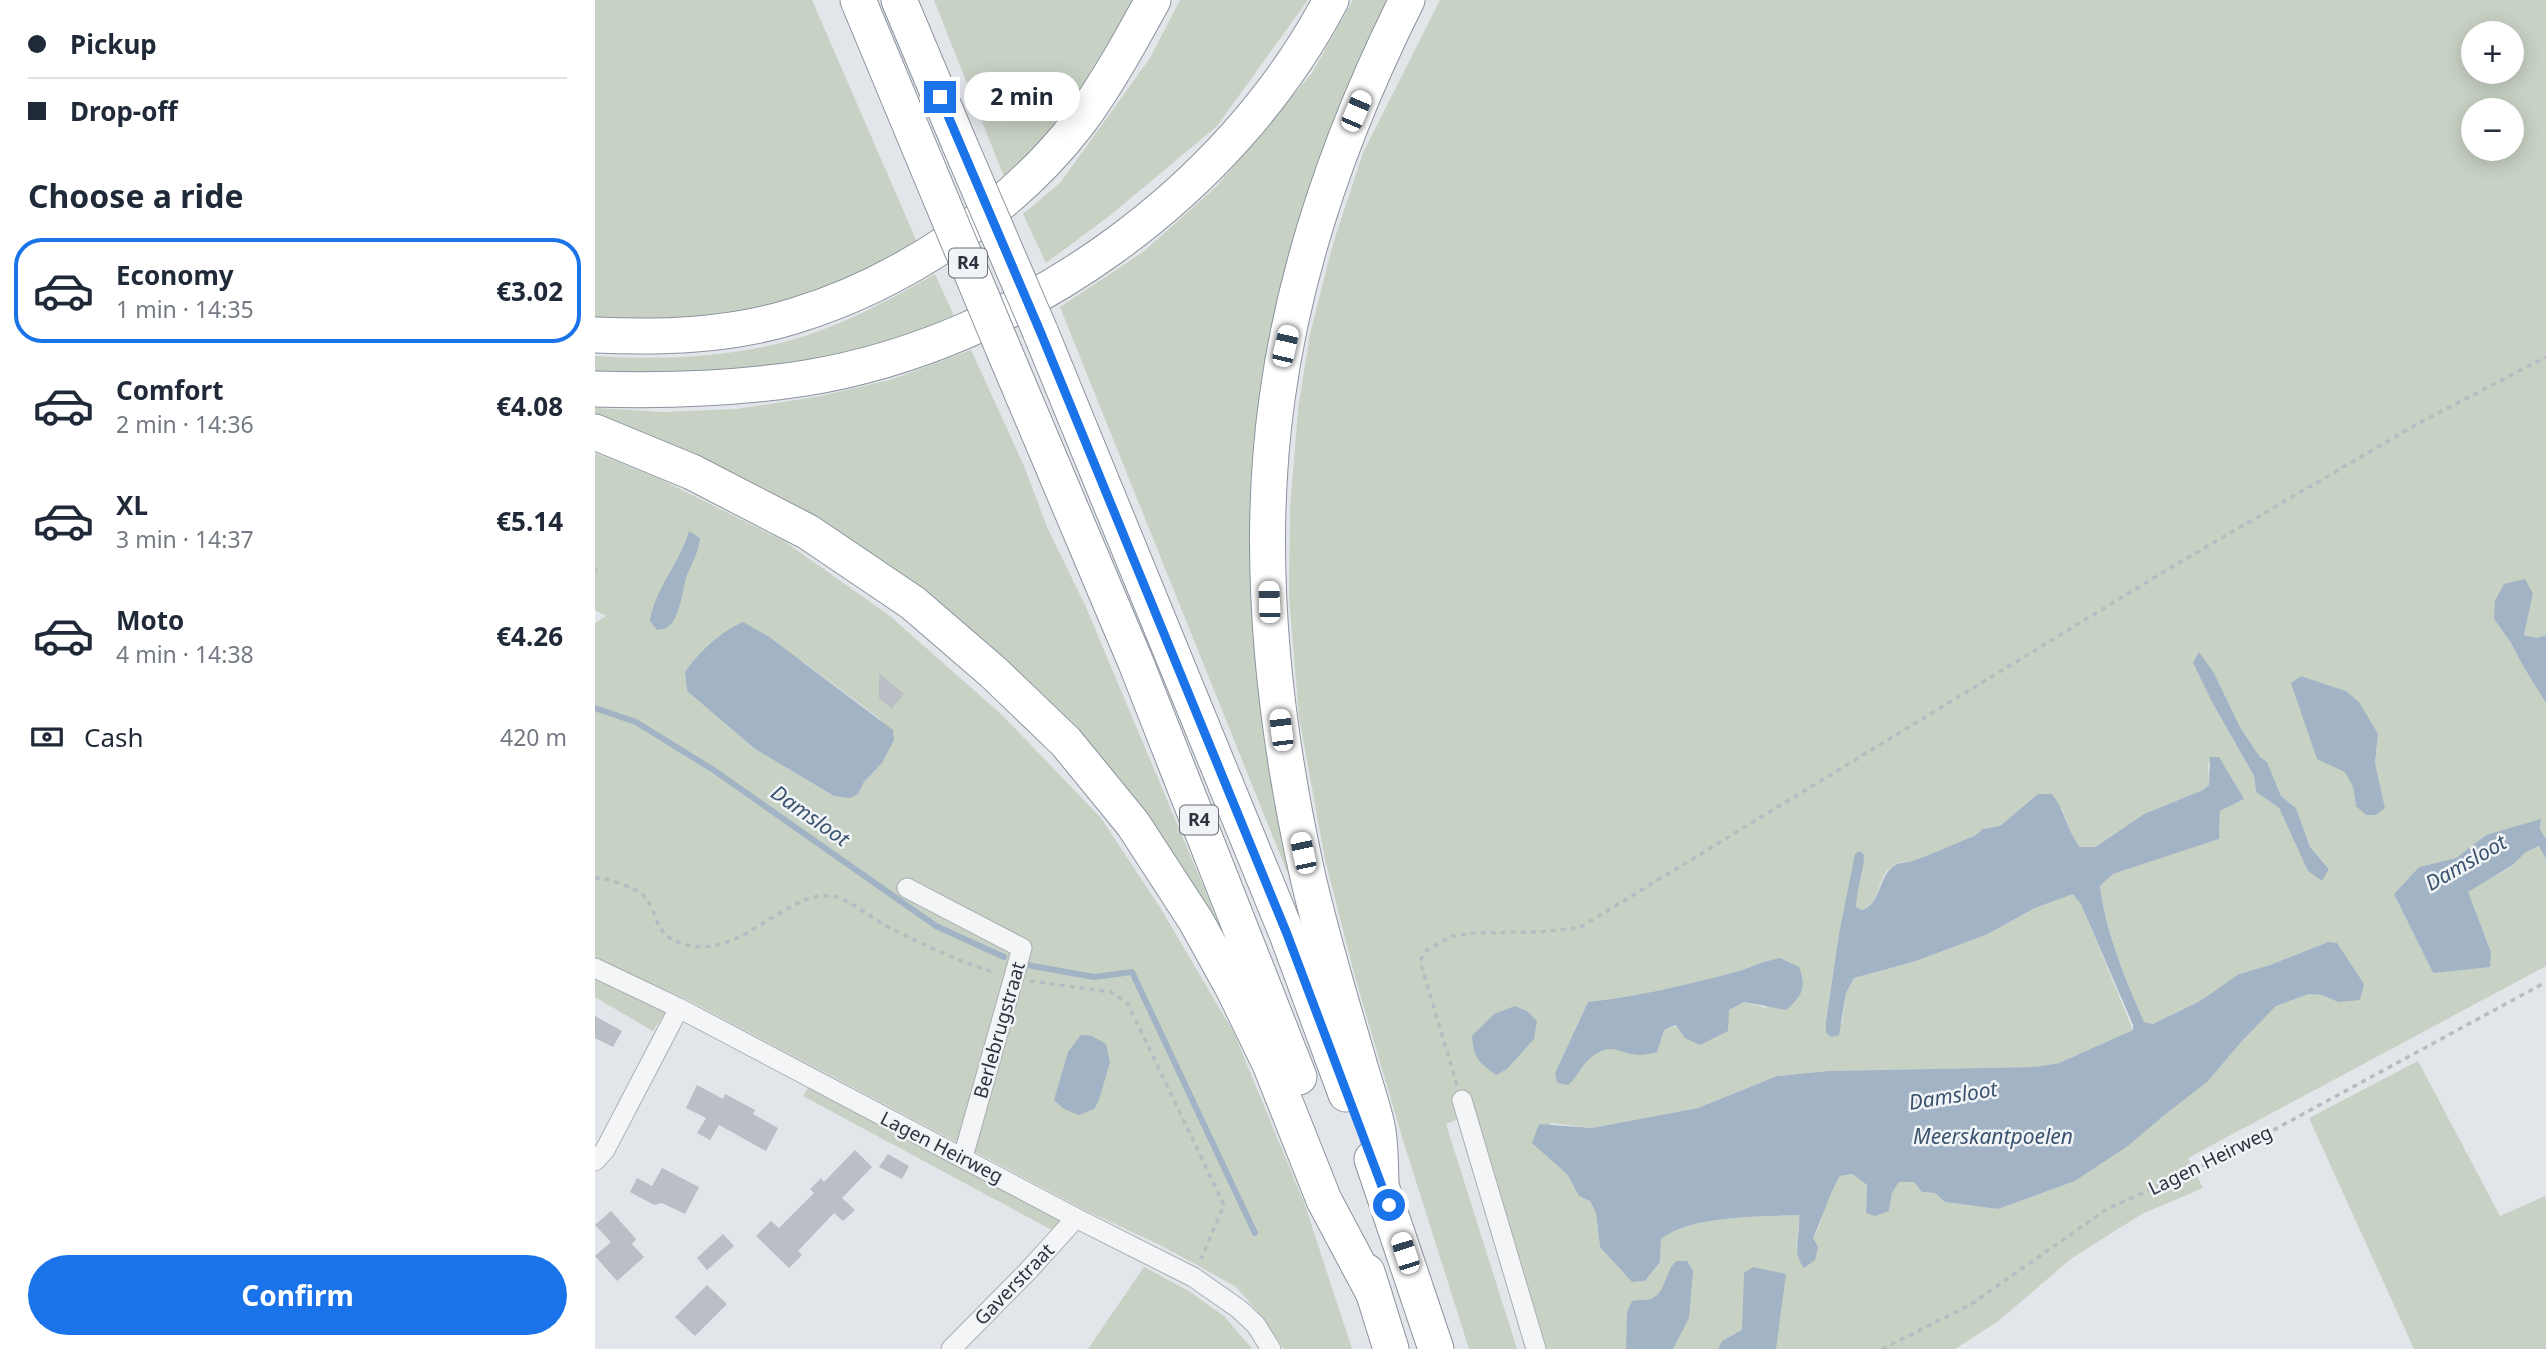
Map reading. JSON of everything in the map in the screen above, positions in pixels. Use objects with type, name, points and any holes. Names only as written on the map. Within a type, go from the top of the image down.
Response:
[{"type":"highway","name":"R4","points":[[857,0],[1136,663],[1257,968],[1309,1102],[1391,1349]]},
{"type":"highway","name":"R4","points":[[899,0],[1040,331],[1287,934],[1381,1181],[1437,1349]]},
{"type":"highway","points":[[595,335],[655,337],[721,331],[770,322],[852,294],[908,265],[973,225],[1054,152],[1079,122],[1107,80],[1153,0]]},
{"type":"highway","points":[[595,389],[657,391],[731,388],[808,377],[874,362],[938,341],[1009,309],[1066,279],[1126,238],[1181,193],[1229,145],[1272,93],[1318,25],[1331,0]]},
{"type":"highway","points":[[1381,1181],[1378,1129],[1324,942],[1293,809],[1273,670],[1267,552],[1276,402],[1301,277],[1319,210],[1348,131],[1381,52],[1407,0]]},
{"type":"highway","points":[[595,432],[692,472],[808,532],[913,603],[993,672],[1066,742],[1133,824],[1196,921],[1264,1051],[1324,1200],[1374,1294]]},
{"type":"street","name":"Berlebrugstraat","points":[[907,888],[1022,948],[963,1157]]},
{"type":"street","name":"Lagen Heirweg","points":[[595,968],[680,1008],[1193,1277],[1239,1309],[1256,1325],[1271,1349]]},
{"type":"street","points":[[595,1161],[605,1150],[680,1008]]},
{"type":"street","points":[[1462,1100],[1536,1349]]},
{"type":"street","name":"Gaverstraat","points":[[951,1349],[1076,1218]]},
{"type":"path","points":[[1462,1100],[1420,961],[1427,950],[1452,936],[1579,928],[2170,568],[2419,423],[2546,357]]},
{"type":"path","points":[[595,878],[605,877],[644,895],[661,931],[681,944],[703,946],[737,940],[808,898],[837,897],[891,929],[964,963],[989,971]]},
{"type":"path","points":[[1017,968],[1111,992],[1128,1004],[1224,1205],[1193,1277]]},
{"type":"path","name":"Lagen Heirweg","points":[[1882,1349],[1970,1305],[2107,1209],[2235,1151],[2546,982]]},
{"type":"green space","points":[[595,0],[812,0],[917,242],[839,284],[771,307],[713,316],[595,322]]},
{"type":"green space","points":[[934,0],[1134,0],[1073,100],[1044,136],[1004,177]]},
{"type":"green space","points":[[1180,0],[1308,0],[1217,126],[1108,217],[1046,263],[1023,214],[1060,183],[1150,58]]},
{"type":"green space","points":[[1353,0],[1396,0],[1256,497],[1310,929],[1060,307],[1143,252],[1217,186],[1312,73]]},
{"type":"green space","points":[[1440,0],[2546,0],[2546,635],[2537,638],[2524,635],[2533,594],[2494,619],[2546,703],[2546,839],[2540,829],[2541,820],[2486,835],[2456,858],[2419,867],[2394,894],[2433,973],[2491,951],[2467,892],[2513,866],[2526,852],[2540,846],[2546,859],[2546,966],[2188,1158],[2203,1188],[2142,1214],[2072,1258],[1997,1322],[1955,1349],[1547,1349],[1476,1112],[1446,1124],[1517,1349],[1469,1349],[1355,977],[1325,859],[1299,717],[1289,597],[1290,509],[1298,410],[1310,334],[1333,244],[1363,153]],"holes":[[[2193,663],[2214,673],[2241,729],[2260,757],[2267,762],[2281,796],[2296,808],[2310,847],[2329,868],[2322,881],[2308,871],[2279,808],[2256,792],[2254,776]],[[2301,676],[2346,691],[2378,734],[2375,763],[2385,808],[2356,806],[2353,787]],[[2208,762],[2244,799],[2220,811],[2219,839],[2113,874],[2100,886],[2112,939],[2144,1022],[2153,1024],[2200,1001],[2239,974],[2328,942],[2338,1002],[2322,995],[2309,994],[2276,1006],[2241,1042],[2128,1146],[2075,1181],[1998,1209],[1945,1202],[1935,1193],[1922,1192],[1914,1182],[1899,1182],[1892,1193],[1889,1211],[1866,1213],[1867,1185],[1852,1174],[1840,1176],[1828,1196],[1816,1232],[1796,1249],[1800,1215],[1708,1221],[1674,1231],[1661,1239],[1660,1262],[1645,1281],[1632,1282],[1600,1247],[1596,1213],[1590,1201],[1579,1196],[1567,1174],[1550,1123],[1592,1128],[1698,1108],[1777,1076],[1828,1071],[2035,1067],[2059,1063],[2133,1030],[2081,903],[2073,894],[2035,908],[1988,934],[1913,962],[1854,978],[1846,993],[1842,1023],[1826,1032],[1839,934],[1864,868],[1856,893],[1856,907],[1861,910],[1873,901],[1889,868],[1943,849],[1974,836],[1983,829],[2000,826],[2038,794],[2062,809],[2073,838],[2081,847],[2094,847],[2144,814],[2203,790],[2209,785]],[[1780,958],[1766,1008],[1744,1002],[1729,1010],[1664,1030],[1639,1055],[1607,1048],[1555,1073],[1588,1002],[1675,987]]]},
{"type":"green space","points":[[935,274],[955,318],[893,343],[837,357],[749,370],[663,373],[595,371],[595,356],[692,356],[740,351],[788,341],[863,312]]},
{"type":"green space","points":[[971,350],[1024,466],[1047,527],[1085,605],[1207,895],[1237,974],[1024,684],[595,421],[595,408],[664,412],[737,409],[821,396],[893,379]]},
{"type":"green space","points":[[595,453],[660,479],[784,541],[890,616],[1003,716],[1101,818],[1161,909],[1234,1033],[1305,1205],[1352,1349],[1284,1349],[1259,1313],[1236,1287],[686,999],[595,958],[595,623],[606,616],[595,610]],"holes":[[[721,637],[802,661],[880,719],[882,763],[864,782],[858,794],[834,796],[755,749],[687,691],[685,672],[708,645]]]},
{"type":"green space","points":[[595,980],[665,1013],[653,1031],[595,997]]},
{"type":"green space","points":[[2418,1061],[2500,1216],[2545,1196],[2546,1349],[2414,1349],[2309,1118]]},
{"type":"green space","points":[[810,1084],[1064,1218],[1052,1230],[803,1096]]},
{"type":"green space","points":[[1144,1267],[1189,1291],[1225,1317],[1252,1349],[1088,1349]]},
{"type":"water","points":[[689,531],[700,538],[697,552],[687,575],[675,618],[670,625],[657,630],[650,621],[653,609]]},
{"type":"water","points":[[2525,579],[2533,594],[2524,635],[2537,638],[2546,635],[2546,703],[2494,619],[2495,601],[2504,584]]},
{"type":"water","points":[[743,622],[768,636],[893,730],[894,740],[882,763],[864,782],[858,794],[850,798],[834,796],[755,749],[687,691],[685,672],[718,637]]},
{"type":"water","points":[[2199,652],[2214,673],[2241,729],[2260,757],[2267,762],[2281,796],[2296,808],[2310,847],[2329,869],[2322,881],[2308,871],[2279,808],[2256,792],[2254,776],[2193,663]]},
{"type":"water","points":[[2301,676],[2346,691],[2359,702],[2378,734],[2375,763],[2385,808],[2376,815],[2366,815],[2356,806],[2353,787],[2345,772],[2317,759],[2291,683]]},
{"type":"water","name":"Meerskantpoelen","points":[[2210,757],[2219,757],[2244,799],[2220,811],[2219,839],[2113,874],[2100,886],[2112,939],[2144,1022],[2153,1024],[2200,1001],[2239,974],[2328,942],[2337,943],[2364,984],[2360,1000],[2338,1002],[2322,995],[2309,994],[2276,1006],[2207,1082],[2128,1146],[2075,1181],[1998,1209],[1945,1202],[1935,1193],[1922,1192],[1914,1182],[1899,1182],[1892,1193],[1889,1211],[1875,1216],[1866,1213],[1867,1185],[1852,1174],[1840,1176],[1813,1238],[1818,1247],[1815,1260],[1804,1268],[1797,1249],[1799,1215],[1708,1221],[1674,1231],[1661,1239],[1660,1262],[1645,1281],[1632,1282],[1600,1247],[1596,1213],[1590,1201],[1579,1196],[1567,1174],[1532,1143],[1539,1124],[1592,1128],[1698,1108],[1777,1076],[1828,1071],[2035,1067],[2059,1063],[2133,1030],[2081,904],[2073,894],[2035,908],[1988,934],[1913,962],[1854,978],[1846,993],[1839,1035],[1831,1037],[1826,1032],[1826,1021],[1855,854],[1860,851],[1864,855],[1856,907],[1862,910],[1873,902],[1887,872],[1894,865],[1936,852],[1974,836],[1983,829],[2000,826],[2038,794],[2052,794],[2080,847],[2095,847],[2144,814],[2203,790],[2209,785]]},
{"type":"water","points":[[2541,819],[2540,829],[2546,839],[2546,859],[2539,846],[2468,892],[2491,952],[2490,967],[2433,973],[2394,894],[2419,867],[2456,858],[2486,835]]},
{"type":"water","points":[[1780,958],[1799,967],[1803,980],[1799,996],[1786,1010],[1744,1002],[1729,1010],[1728,1031],[1700,1045],[1685,1038],[1676,1025],[1664,1030],[1657,1052],[1640,1055],[1606,1050],[1589,1059],[1568,1085],[1557,1083],[1555,1073],[1588,1002],[1675,987]]},
{"type":"water","points":[[1515,1006],[1527,1011],[1537,1021],[1534,1039],[1507,1069],[1496,1075],[1478,1059],[1472,1036],[1494,1014]]},
{"type":"water","points":[[1081,1035],[1092,1036],[1106,1044],[1110,1062],[1094,1109],[1079,1115],[1064,1109],[1054,1100],[1068,1052]]},
{"type":"water","points":[[1677,1261],[1687,1261],[1693,1271],[1689,1318],[1673,1349],[1626,1349],[1627,1312],[1632,1301],[1648,1300],[1656,1296]]},
{"type":"water","points":[[1753,1267],[1786,1274],[1776,1349],[1718,1349],[1722,1341],[1742,1330],[1744,1273]]},
{"type":"building","points":[[879,673],[904,694],[892,709],[879,698]]},
{"type":"building","points":[[595,1016],[622,1031],[613,1047],[595,1038]]},
{"type":"building","points":[[697,1085],[723,1099],[725,1094],[755,1110],[753,1114],[778,1128],[766,1151],[719,1125],[710,1140],[697,1133],[706,1118],[686,1108]]},
{"type":"building","points":[[855,1150],[872,1167],[842,1198],[855,1210],[843,1221],[834,1213],[798,1251],[802,1255],[789,1268],[756,1236],[771,1221],[779,1228],[814,1193],[810,1189],[821,1178],[824,1182]]},
{"type":"building","points":[[888,1154],[909,1166],[902,1179],[879,1167]]},
{"type":"building","points":[[662,1168],[699,1187],[685,1214],[662,1203],[654,1205],[630,1192],[637,1178],[652,1186]]},
{"type":"building","points":[[611,1211],[636,1239],[632,1244],[644,1257],[617,1281],[595,1256],[611,1242],[595,1225]]},
{"type":"building","points":[[723,1234],[734,1246],[707,1270],[697,1258]]},
{"type":"building","points":[[707,1285],[727,1304],[695,1336],[675,1317]]},
{"type":"waterway","name":"Damsloot","points":[[595,708],[636,722],[715,771],[936,926],[1004,957]]},
{"type":"waterway","name":"Damsloot","points":[[1027,965],[1094,977],[1132,972],[1255,1233]]},
{"type":"route","points":[[940,97],[1040,331],[1287,934],[1389,1205]]}]
